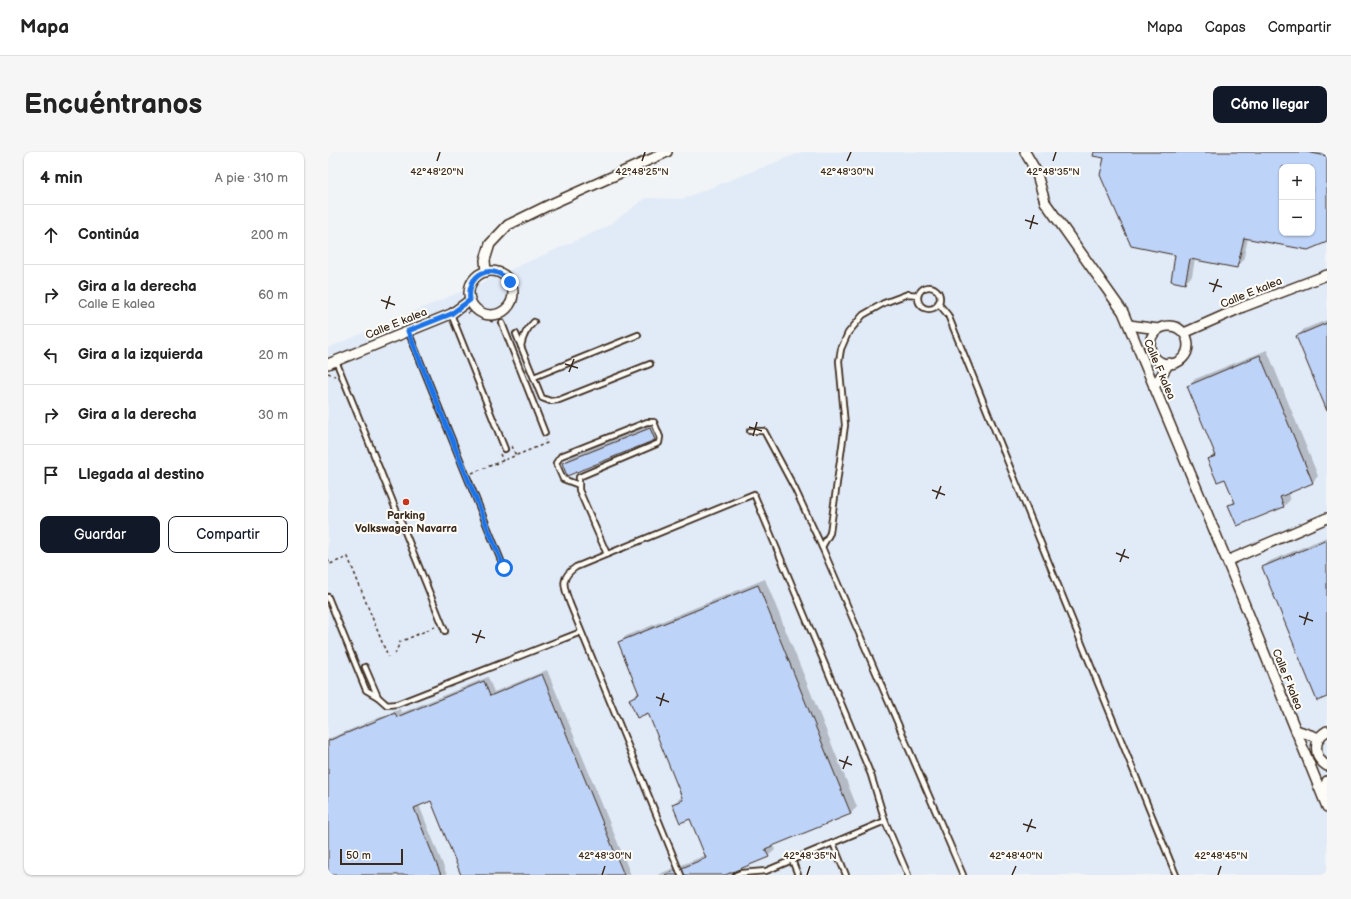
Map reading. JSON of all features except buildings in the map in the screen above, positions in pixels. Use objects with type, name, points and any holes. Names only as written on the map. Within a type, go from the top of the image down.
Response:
[{"type":"street","points":[[486,272],[485,260],[490,244],[508,225],[558,200],[667,152]]},
{"type":"street","name":"Calle F kalea","points":[[1025,152],[1036,171],[1045,202],[1123,312],[1129,325],[1227,560],[1327,807]]},
{"type":"street","points":[[493,271],[499,273],[510,282],[512,288],[513,295],[507,308],[501,313],[494,315],[486,315],[480,312],[474,307],[470,300],[469,293],[474,279],[486,272],[493,271]]},
{"type":"street","name":"Calle E kalea","points":[[1184,333],[1243,307],[1327,275]]},
{"type":"street","name":"Calle E kalea","points":[[332,362],[451,314],[470,300]]},
{"type":"street","points":[[1129,325],[1158,329],[1169,326],[1180,329],[1184,333],[1188,343],[1186,353],[1179,360],[1169,363],[1159,361],[1152,353],[1150,343],[1158,329]]},
{"type":"street","points":[[1154,387],[1169,363]]},
{"type":"street","points":[[1227,560],[1327,518]]},
{"type":"street","points":[[1296,730],[1319,738]]},
{"type":"street","points":[[1327,731],[1319,738],[1316,751],[1319,759],[1327,766]]},
{"type":"street","points":[[1323,796],[1327,781]]},
{"type":"lane","points":[[923,289],[934,289],[939,294],[940,298],[938,303],[935,308],[924,308],[919,303],[918,295],[923,289]]},
{"type":"lane","points":[[822,547],[830,533],[845,425],[838,361],[841,349],[848,333],[863,315],[890,300],[908,294],[918,295]]},
{"type":"lane","points":[[938,303],[948,315],[1176,875]]},
{"type":"lane","points":[[451,314],[505,449]]},
{"type":"lane","points":[[521,348],[522,339],[527,328],[534,322]]},
{"type":"lane","points":[[500,324],[545,433]]},
{"type":"lane","points":[[408,331],[504,568]]},
{"type":"lane","points":[[516,334],[542,398],[550,401],[559,400],[650,364]]},
{"type":"lane","points":[[534,377],[638,335]]},
{"type":"lane","points":[[332,362],[445,631]]},
{"type":"lane","points":[[579,485],[563,479],[556,463],[561,456],[647,422],[654,422],[660,437],[659,443],[579,477],[579,485],[579,490],[607,554]]},
{"type":"lane","points":[[750,431],[764,431],[795,489],[822,547],[963,875]]},
{"type":"lane","points":[[681,875],[581,632],[564,587],[565,578],[568,572],[576,567],[754,494],[870,775],[885,821],[908,875]]},
{"type":"lane","points":[[328,597],[366,690],[378,697],[387,705],[397,704],[581,632]]},
{"type":"lane","points":[[365,666],[378,697]]},
{"type":"lane","points":[[736,875],[741,873],[766,871],[885,821]]},
{"type":"lane","points":[[833,843],[846,875]]},
{"type":"lane","points":[[792,860],[798,875]]},
{"type":"path","points":[[465,315],[470,312],[500,324]]},
{"type":"path","points":[[467,475],[547,444],[545,439]]},
{"type":"path","points":[[509,441],[516,456]]},
{"type":"path","points":[[499,451],[503,461]]},
{"type":"path","points":[[470,469],[472,473]]},
{"type":"path","points":[[328,559],[330,564],[348,557],[388,657]]},
{"type":"shaded area","points":[[802,152],[1327,152],[1327,875],[328,875],[328,348],[472,287],[606,227],[646,198],[682,199]]},
{"type":"place","name":"Parking Volkswagen Navarra","points":[[406,502]]},
{"type":"route","points":[[504,568],[408,331],[451,314],[470,300],[469,293],[474,279],[486,272],[493,271],[499,273],[510,282]]}]
